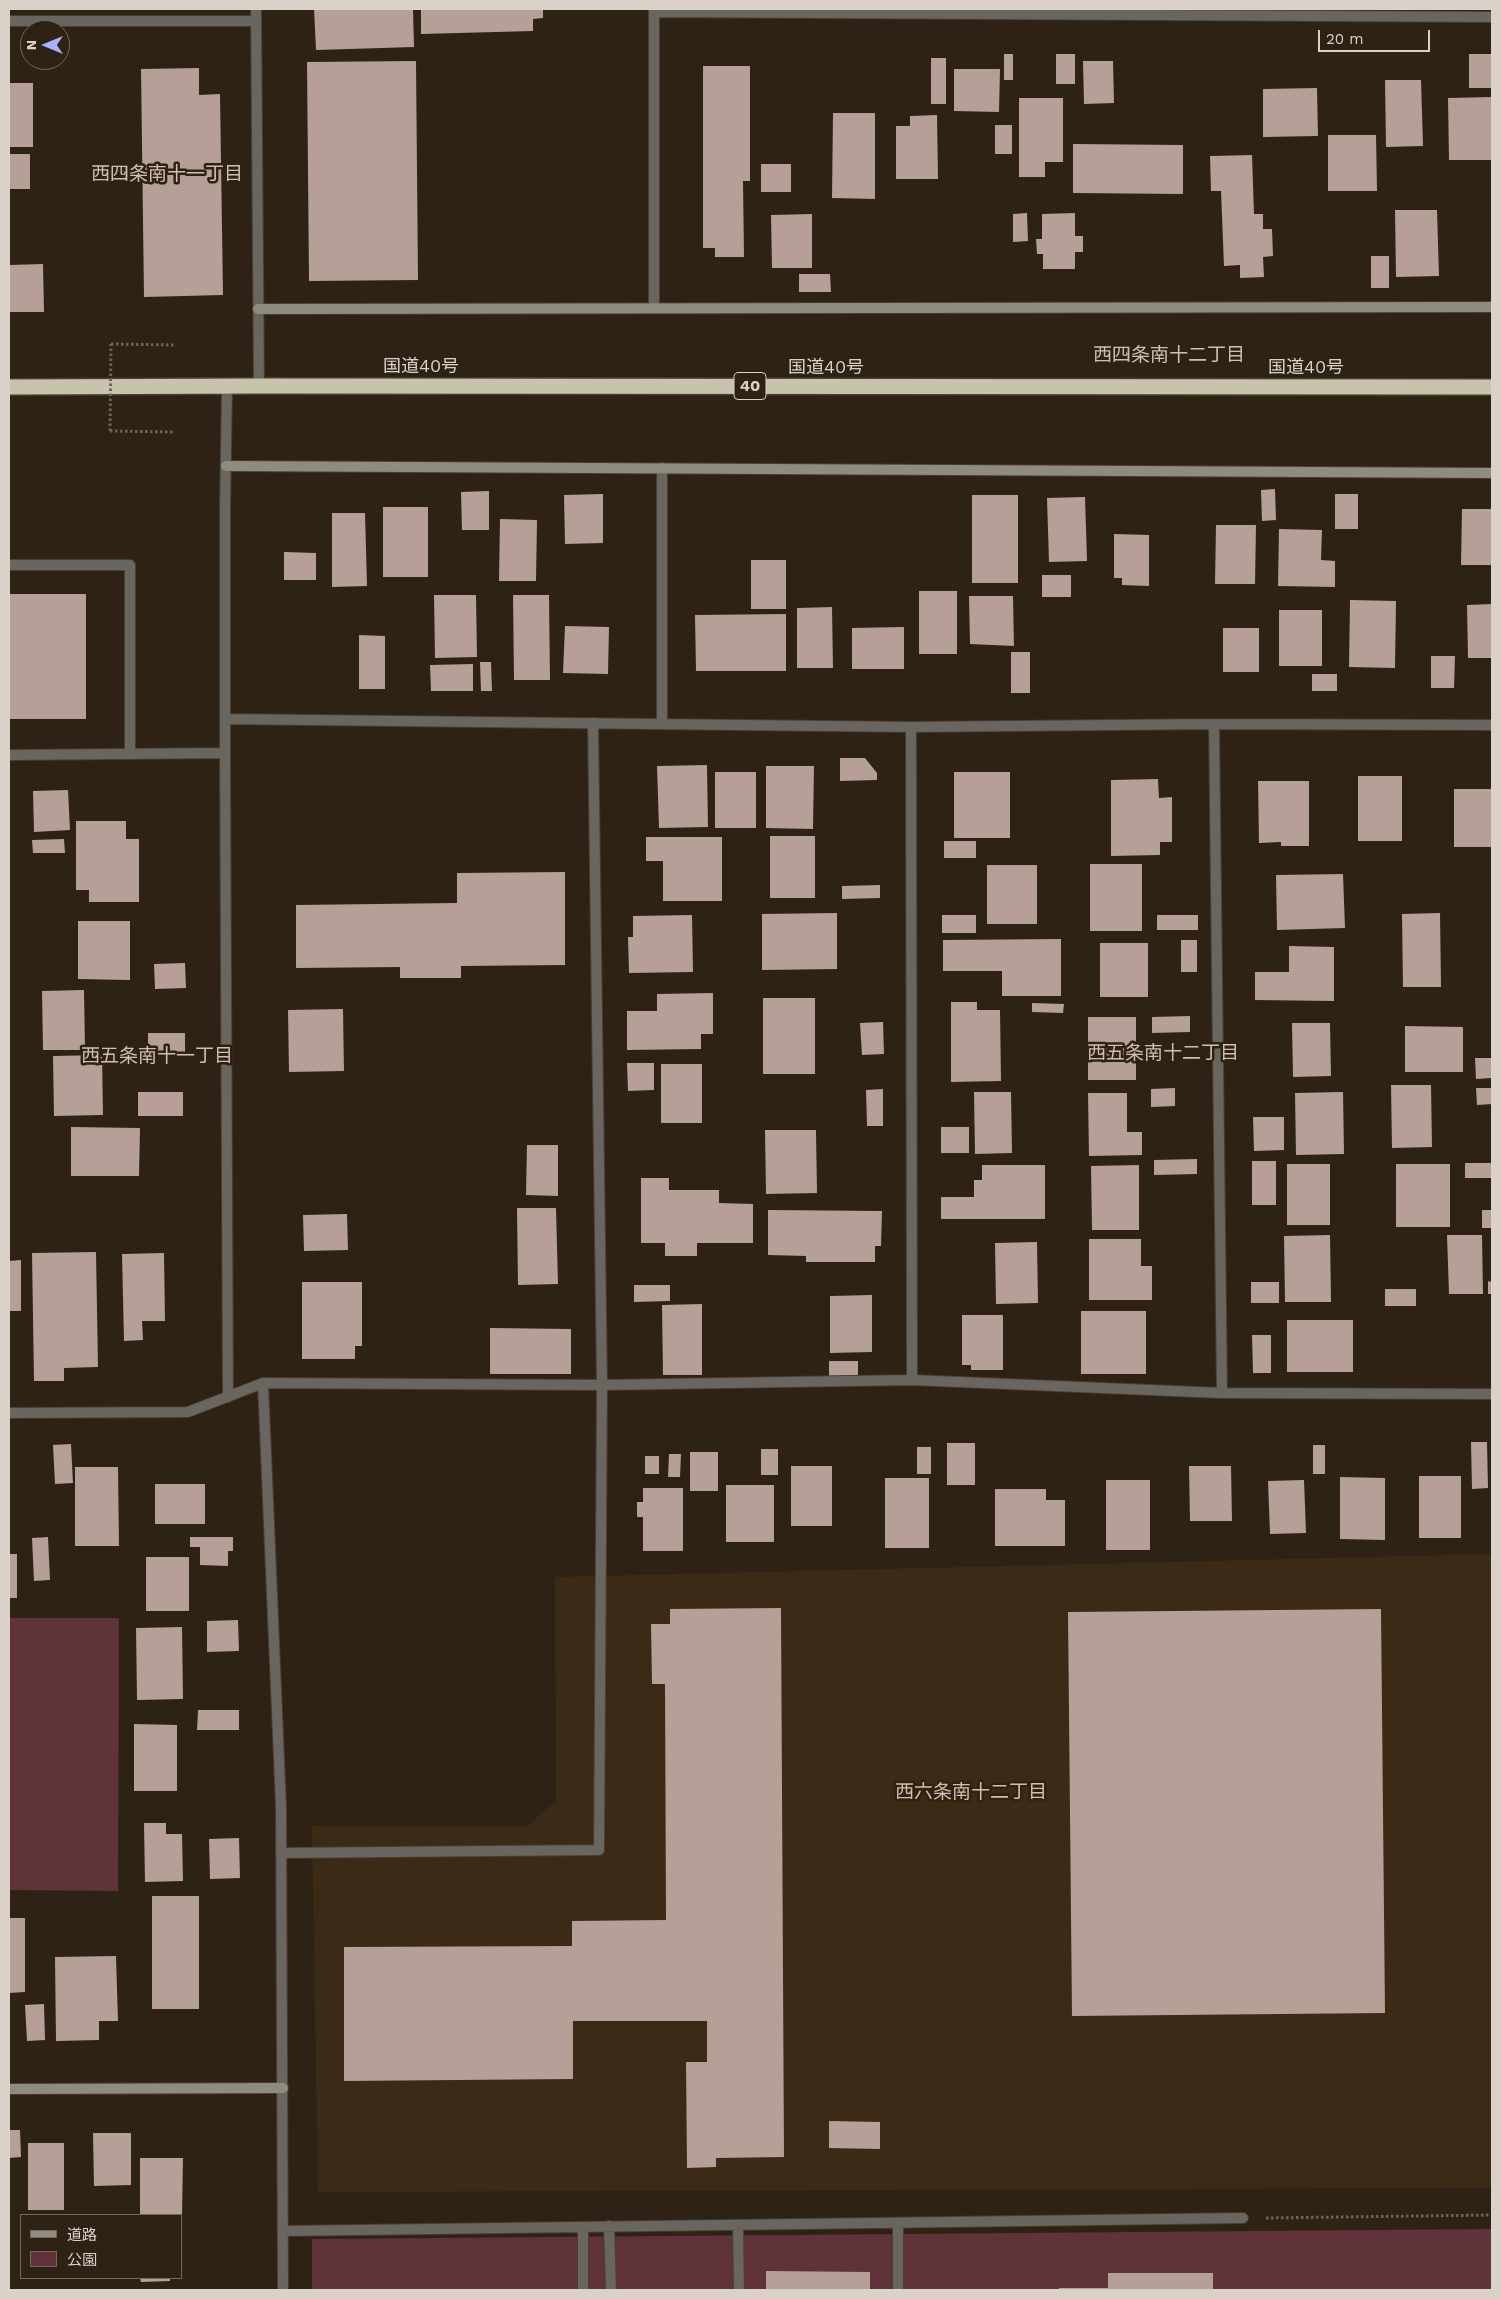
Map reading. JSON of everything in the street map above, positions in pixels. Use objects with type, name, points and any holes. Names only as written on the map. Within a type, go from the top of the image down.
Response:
[{"type":"highway","name":"国道40号","points":[[9,387],[1492,387]]},
{"type":"street","points":[[256,9],[259,386]]},
{"type":"street","points":[[654,307],[654,10],[1492,17]]},
{"type":"street","points":[[9,21],[256,20]]},
{"type":"street","points":[[258,309],[1492,306]]},
{"type":"street","points":[[227,386],[225,753],[228,1397]]},
{"type":"street","points":[[226,466],[1492,473]]},
{"type":"street","points":[[662,468],[662,724]]},
{"type":"street","points":[[9,565],[130,565],[130,754]]},
{"type":"street","points":[[225,719],[911,727],[1214,724],[1492,725]]},
{"type":"street","points":[[281,1853],[599,1850],[602,1385],[593,723]]},
{"type":"street","points":[[1214,724],[1222,1393]]},
{"type":"street","points":[[911,727],[912,1380]]},
{"type":"street","points":[[9,755],[225,753]]},
{"type":"street","points":[[9,1413],[188,1412],[263,1383],[602,1385],[912,1380],[1222,1393],[1492,1394]]},
{"type":"street","points":[[263,1383],[281,1853],[283,2290]]},
{"type":"street","points":[[9,2088],[283,2088]]},
{"type":"street","points":[[283,2231],[1243,2218]]},
{"type":"street","points":[[898,2223],[898,2290]]},
{"type":"street","points":[[738,2225],[738,2290]]},
{"type":"street","points":[[609,2226],[611,2290]]},
{"type":"street","points":[[583,2227],[583,2290]]},
{"type":"path","points":[[174,432],[110,431],[111,344],[175,345]]},
{"type":"path","points":[[1243,2218],[1492,2215]]},
{"type":"shaded area","points":[[1492,1554],[1492,2188],[318,2192],[312,1826],[526,1827],[556,1801],[555,1577]]},
{"type":"green space","points":[[9,1618],[119,1618],[118,1891],[9,1890]]},
{"type":"green space","points":[[1492,2229],[1492,2290],[312,2290],[312,2239]]},
{"type":"building","points":[[314,9],[413,9],[414,47],[316,50]]},
{"type":"building","points":[[421,9],[543,9],[543,18],[533,19],[533,31],[421,34]]},
{"type":"building","points":[[1004,54],[1013,54],[1013,80],[1004,80]]},
{"type":"building","points":[[1056,54],[1075,54],[1075,84],[1056,84]]},
{"type":"building","points":[[1469,54],[1492,54],[1492,88],[1469,88]]},
{"type":"building","points":[[931,58],[946,58],[946,104],[931,104]]},
{"type":"building","points":[[416,61],[418,280],[309,281],[307,62]]},
{"type":"building","points":[[1083,61],[1113,61],[1114,103],[1084,104]]},
{"type":"building","points":[[703,66],[750,66],[750,181],[743,181],[744,257],[715,257],[715,248],[703,248]]},
{"type":"building","points":[[199,68],[199,95],[220,94],[223,295],[144,297],[141,69]]},
{"type":"building","points":[[954,69],[1000,69],[999,112],[954,111]]},
{"type":"building","points":[[1385,80],[1421,80],[1423,146],[1386,147]]},
{"type":"building","points":[[9,83],[33,83],[33,147],[9,147]]},
{"type":"building","points":[[1317,88],[1318,136],[1263,137],[1263,89]]},
{"type":"building","points":[[1492,97],[1492,160],[1449,160],[1448,98]]},
{"type":"building","points":[[1019,98],[1063,98],[1063,162],[1045,162],[1045,177],[1019,177]]},
{"type":"building","points":[[833,113],[875,113],[875,199],[832,198]]},
{"type":"building","points":[[937,115],[938,179],[896,179],[896,126],[910,126],[910,116]]},
{"type":"building","points":[[995,125],[1012,125],[1012,154],[995,154]]},
{"type":"building","points":[[1328,135],[1376,135],[1377,191],[1328,191]]},
{"type":"building","points":[[1073,144],[1183,145],[1183,194],[1073,193]]},
{"type":"building","points":[[9,154],[30,154],[30,189],[9,189]]},
{"type":"building","points":[[1252,155],[1254,214],[1263,214],[1263,229],[1272,229],[1273,256],[1263,257],[1264,277],[1240,278],[1240,265],[1224,266],[1221,191],[1211,191],[1210,156]]},
{"type":"building","points":[[761,164],[791,164],[791,192],[761,192]]},
{"type":"building","points":[[1395,210],[1437,210],[1439,276],[1396,277]]},
{"type":"building","points":[[1027,213],[1028,241],[1013,242],[1013,214]]},
{"type":"building","points":[[1075,213],[1075,236],[1083,236],[1083,252],[1075,252],[1075,269],[1043,269],[1043,254],[1037,254],[1036,239],[1042,239],[1042,214]]},
{"type":"building","points":[[812,214],[812,268],[772,268],[771,215]]},
{"type":"building","points":[[1371,256],[1389,256],[1389,288],[1371,288]]},
{"type":"building","points":[[43,264],[44,312],[9,312],[9,265]]},
{"type":"building","points":[[799,274],[830,274],[831,292],[799,292]]},
{"type":"building","points":[[1275,489],[1276,520],[1262,521],[1261,490]]},
{"type":"building","points":[[489,491],[489,530],[462,530],[461,492]]},
{"type":"building","points":[[603,494],[603,543],[565,544],[564,495]]},
{"type":"building","points":[[1335,494],[1358,494],[1358,529],[1335,529]]},
{"type":"building","points":[[972,495],[1018,495],[1018,583],[972,583]]},
{"type":"building","points":[[1085,497],[1087,561],[1049,562],[1047,498]]},
{"type":"building","points":[[383,507],[428,507],[428,577],[383,577]]},
{"type":"building","points":[[1462,509],[1492,509],[1492,565],[1461,565]]},
{"type":"building","points":[[332,513],[365,513],[367,586],[332,587]]},
{"type":"building","points":[[500,519],[537,520],[536,581],[499,581]]},
{"type":"building","points":[[1216,525],[1256,525],[1255,584],[1215,584]]},
{"type":"building","points":[[1279,529],[1322,530],[1321,560],[1335,561],[1335,587],[1278,586]]},
{"type":"building","points":[[1114,534],[1149,535],[1149,586],[1122,585],[1122,578],[1114,578]]},
{"type":"building","points":[[284,552],[316,553],[316,580],[284,580]]},
{"type":"building","points":[[751,560],[786,560],[786,609],[751,609]]},
{"type":"building","points":[[1042,575],[1071,575],[1071,597],[1042,597]]},
{"type":"building","points":[[919,591],[957,591],[957,654],[919,654]]},
{"type":"building","points":[[9,594],[86,594],[86,719],[9,719]]},
{"type":"building","points":[[434,595],[476,595],[477,657],[435,658]]},
{"type":"building","points":[[513,595],[549,595],[550,680],[514,680]]},
{"type":"building","points":[[969,596],[1013,596],[1014,646],[970,644]]},
{"type":"building","points":[[1350,600],[1396,601],[1395,668],[1349,667]]},
{"type":"building","points":[[1492,604],[1492,658],[1468,658],[1467,605]]},
{"type":"building","points":[[832,607],[833,668],[797,668],[797,608]]},
{"type":"building","points":[[1279,610],[1322,610],[1322,666],[1279,666]]},
{"type":"building","points":[[786,614],[786,671],[696,671],[695,615]]},
{"type":"building","points":[[565,626],[609,627],[608,674],[563,673]]},
{"type":"building","points":[[904,627],[904,669],[852,669],[852,628]]},
{"type":"building","points":[[1223,628],[1259,628],[1259,672],[1223,672]]},
{"type":"building","points":[[359,635],[385,636],[385,689],[359,689]]},
{"type":"building","points":[[1011,652],[1030,652],[1030,693],[1011,693]]},
{"type":"building","points":[[1431,656],[1455,656],[1454,688],[1431,688]]},
{"type":"building","points":[[480,662],[491,662],[492,691],[481,691]]},
{"type":"building","points":[[473,664],[473,691],[431,691],[430,665]]},
{"type":"building","points":[[1312,674],[1337,674],[1337,691],[1312,691]]},
{"type":"building","points":[[840,758],[865,758],[877,773],[877,780],[840,781]]},
{"type":"building","points":[[707,765],[708,827],[659,828],[657,766]]},
{"type":"building","points":[[766,766],[814,766],[813,829],[766,828]]},
{"type":"building","points":[[715,772],[756,772],[756,828],[715,828]]},
{"type":"building","points":[[954,772],[1010,772],[1010,838],[954,838]]},
{"type":"building","points":[[1358,776],[1402,776],[1402,841],[1358,841]]},
{"type":"building","points":[[1158,779],[1159,798],[1172,797],[1172,842],[1160,842],[1160,855],[1111,856],[1111,780]]},
{"type":"building","points":[[1258,781],[1309,781],[1309,846],[1281,846],[1281,842],[1259,843]]},
{"type":"building","points":[[1454,789],[1492,789],[1492,847],[1454,847]]},
{"type":"building","points":[[68,790],[70,830],[34,832],[33,791]]},
{"type":"building","points":[[76,821],[126,821],[126,839],[139,839],[139,902],[89,902],[89,890],[76,890]]},
{"type":"building","points":[[770,836],[815,836],[815,898],[770,898]]},
{"type":"building","points":[[646,837],[722,837],[722,901],[663,901],[663,861],[646,861]]},
{"type":"building","points":[[64,839],[65,853],[33,853],[32,840]]},
{"type":"building","points":[[944,841],[976,841],[976,858],[944,858]]},
{"type":"building","points":[[1090,864],[1142,864],[1142,931],[1090,931]]},
{"type":"building","points":[[987,865],[1037,865],[1037,924],[987,924]]},
{"type":"building","points":[[565,872],[565,965],[461,966],[461,978],[400,978],[400,967],[296,968],[296,905],[457,903],[457,873]]},
{"type":"building","points":[[1343,874],[1345,928],[1277,930],[1276,875]]},
{"type":"building","points":[[880,885],[880,898],[842,899],[842,886]]},
{"type":"building","points":[[837,913],[837,969],[762,970],[762,914]]},
{"type":"building","points":[[1440,913],[1441,987],[1403,987],[1402,914]]},
{"type":"building","points":[[692,915],[693,972],[629,973],[628,937],[633,937],[633,916]]},
{"type":"building","points":[[942,915],[976,915],[976,933],[942,933]]},
{"type":"building","points":[[1157,915],[1198,915],[1198,930],[1157,930]]},
{"type":"building","points":[[78,921],[130,921],[130,980],[78,979]]},
{"type":"building","points":[[1061,939],[1061,996],[1002,996],[1002,971],[943,971],[943,940]]},
{"type":"building","points":[[1181,940],[1197,940],[1197,972],[1181,972]]},
{"type":"building","points":[[1100,943],[1148,943],[1148,997],[1100,997]]},
{"type":"building","points":[[1289,946],[1334,947],[1334,1001],[1255,1000],[1255,972],[1289,972]]},
{"type":"building","points":[[185,963],[186,988],[155,989],[154,964]]},
{"type":"building","points":[[84,990],[85,1050],[43,1050],[42,991]]},
{"type":"building","points":[[713,993],[713,1034],[701,1034],[701,1049],[627,1050],[627,1011],[657,1011],[657,994]]},
{"type":"building","points":[[763,998],[815,998],[815,1074],[763,1074]]},
{"type":"building","points":[[951,1002],[977,1002],[977,1010],[1000,1010],[1001,1081],[951,1082]]},
{"type":"building","points":[[1032,1003],[1064,1004],[1063,1013],[1032,1012]]},
{"type":"building","points":[[343,1009],[344,1071],[289,1072],[288,1010]]},
{"type":"building","points":[[1190,1016],[1190,1032],[1152,1033],[1152,1017]]},
{"type":"building","points":[[1088,1017],[1136,1017],[1136,1080],[1088,1080]]},
{"type":"building","points":[[883,1022],[884,1054],[862,1055],[860,1023]]},
{"type":"building","points":[[1292,1023],[1330,1023],[1331,1076],[1293,1077]]},
{"type":"building","points":[[1405,1026],[1463,1027],[1463,1072],[1405,1072]]},
{"type":"building","points":[[148,1033],[185,1033],[185,1052],[148,1052]]},
{"type":"building","points":[[102,1055],[103,1115],[54,1116],[53,1056]]},
{"type":"building","points":[[1475,1058],[1492,1058],[1492,1078],[1476,1079]]},
{"type":"building","points":[[627,1063],[654,1063],[654,1090],[628,1091]]},
{"type":"building","points":[[661,1064],[702,1064],[702,1123],[661,1123]]},
{"type":"building","points":[[1391,1085],[1431,1085],[1432,1147],[1392,1148]]},
{"type":"building","points":[[1175,1088],[1175,1106],[1151,1107],[1151,1089]]},
{"type":"building","points":[[1476,1088],[1492,1088],[1492,1104],[1477,1105]]},
{"type":"building","points":[[883,1089],[883,1126],[867,1126],[866,1090]]},
{"type":"building","points":[[138,1092],[183,1092],[183,1116],[138,1116]]},
{"type":"building","points":[[974,1092],[1011,1092],[1012,1153],[975,1154]]},
{"type":"building","points":[[1343,1092],[1344,1154],[1296,1155],[1295,1093]]},
{"type":"building","points":[[1088,1093],[1127,1093],[1127,1132],[1142,1132],[1142,1155],[1089,1156]]},
{"type":"building","points":[[1253,1117],[1284,1117],[1284,1150],[1254,1151]]},
{"type":"building","points":[[71,1127],[140,1128],[139,1176],[71,1176]]},
{"type":"building","points":[[941,1127],[969,1127],[969,1153],[941,1153]]},
{"type":"building","points":[[765,1130],[816,1130],[817,1193],[766,1194]]},
{"type":"building","points":[[527,1145],[558,1145],[558,1196],[526,1195]]},
{"type":"building","points":[[1197,1159],[1197,1174],[1154,1175],[1154,1160]]},
{"type":"building","points":[[1252,1161],[1276,1161],[1276,1205],[1252,1205]]},
{"type":"building","points":[[1465,1163],[1492,1163],[1492,1178],[1465,1178]]},
{"type":"building","points":[[1287,1164],[1330,1164],[1330,1225],[1287,1225]]},
{"type":"building","points":[[1396,1164],[1450,1164],[1450,1227],[1396,1227]]},
{"type":"building","points":[[982,1165],[1045,1165],[1045,1219],[941,1219],[941,1197],[974,1197],[974,1180],[982,1180]]},
{"type":"building","points":[[1139,1165],[1139,1230],[1092,1230],[1091,1166]]},
{"type":"building","points":[[641,1178],[669,1178],[669,1190],[719,1190],[719,1203],[753,1204],[753,1243],[697,1243],[697,1256],[665,1256],[665,1243],[641,1243]]},
{"type":"building","points":[[517,1208],[556,1208],[558,1284],[518,1285]]},
{"type":"building","points":[[768,1210],[882,1211],[881,1246],[875,1246],[875,1262],[806,1262],[806,1256],[768,1255]]},
{"type":"building","points":[[1482,1210],[1492,1210],[1492,1228],[1482,1228]]},
{"type":"building","points":[[347,1214],[348,1250],[304,1251],[303,1215]]},
{"type":"building","points":[[1330,1235],[1331,1302],[1285,1302],[1284,1236]]},
{"type":"building","points":[[1447,1235],[1482,1235],[1483,1294],[1449,1294]]},
{"type":"building","points":[[1089,1239],[1141,1239],[1141,1266],[1152,1266],[1152,1300],[1089,1300]]},
{"type":"building","points":[[1037,1242],[1038,1303],[996,1304],[995,1243]]},
{"type":"building","points":[[96,1252],[98,1367],[64,1368],[64,1381],[34,1381],[32,1253]]},
{"type":"building","points":[[164,1253],[165,1321],[142,1321],[143,1340],[124,1341],[122,1254]]},
{"type":"building","points":[[21,1260],[21,1311],[9,1311],[9,1261]]},
{"type":"building","points":[[1488,1281],[1492,1282],[1492,1294],[1488,1294]]},
{"type":"building","points":[[302,1282],[362,1282],[362,1346],[355,1346],[355,1359],[302,1359]]},
{"type":"building","points":[[1251,1282],[1279,1282],[1279,1303],[1251,1303]]},
{"type":"building","points":[[634,1285],[670,1285],[670,1301],[634,1302]]},
{"type":"building","points":[[1385,1289],[1416,1289],[1416,1306],[1385,1306]]},
{"type":"building","points":[[872,1295],[872,1352],[830,1353],[830,1296]]},
{"type":"building","points":[[702,1304],[702,1375],[663,1375],[662,1305]]},
{"type":"building","points":[[1081,1311],[1146,1311],[1146,1374],[1081,1374]]},
{"type":"building","points":[[962,1315],[1003,1315],[1003,1370],[971,1370],[971,1365],[962,1365]]},
{"type":"building","points":[[1287,1320],[1353,1320],[1353,1372],[1287,1372]]},
{"type":"building","points":[[490,1328],[571,1329],[571,1374],[490,1374]]},
{"type":"building","points":[[1252,1335],[1271,1335],[1271,1373],[1253,1373]]},
{"type":"building","points":[[829,1361],[858,1361],[858,1379],[829,1379]]},
{"type":"building","points":[[1471,1442],[1487,1442],[1488,1488],[1472,1489]]},
{"type":"building","points":[[947,1443],[975,1443],[975,1485],[947,1485]]},
{"type":"building","points":[[71,1444],[73,1483],[55,1484],[53,1445]]},
{"type":"building","points":[[1313,1445],[1325,1445],[1325,1474],[1313,1474]]},
{"type":"building","points":[[917,1447],[931,1447],[931,1474],[917,1474]]},
{"type":"building","points":[[761,1449],[778,1449],[778,1475],[761,1475]]},
{"type":"building","points":[[690,1452],[718,1452],[718,1491],[690,1491]]},
{"type":"building","points":[[669,1454],[681,1454],[680,1477],[668,1477]]},
{"type":"building","points":[[645,1456],[659,1456],[659,1474],[645,1474]]},
{"type":"building","points":[[791,1466],[832,1466],[832,1526],[791,1526]]},
{"type":"building","points":[[1189,1466],[1231,1466],[1232,1521],[1190,1521]]},
{"type":"building","points":[[75,1467],[118,1467],[119,1546],[75,1546]]},
{"type":"building","points":[[1419,1476],[1461,1476],[1461,1538],[1419,1538]]},
{"type":"building","points":[[1340,1477],[1385,1478],[1385,1540],[1340,1539]]},
{"type":"building","points":[[885,1478],[929,1478],[929,1548],[885,1548]]},
{"type":"building","points":[[1106,1480],[1150,1480],[1150,1550],[1106,1550]]},
{"type":"building","points":[[1304,1480],[1306,1533],[1270,1534],[1268,1481]]},
{"type":"building","points":[[155,1484],[205,1484],[205,1524],[155,1524]]},
{"type":"building","points":[[726,1485],[774,1485],[774,1542],[726,1542]]},
{"type":"building","points":[[643,1488],[683,1488],[683,1551],[643,1551],[643,1517],[637,1517],[637,1502],[643,1502]]},
{"type":"building","points":[[995,1489],[1046,1489],[1046,1500],[1065,1500],[1065,1546],[995,1546]]},
{"type":"building","points":[[48,1537],[50,1580],[34,1581],[32,1538]]},
{"type":"building","points":[[190,1537],[233,1537],[233,1551],[228,1551],[228,1566],[200,1565],[200,1547],[190,1547]]},
{"type":"building","points":[[9,1554],[17,1554],[17,1598],[9,1598]]},
{"type":"building","points":[[146,1557],[189,1557],[189,1611],[146,1611]]},
{"type":"building","points":[[781,1608],[784,2157],[716,2158],[716,2167],[687,2168],[686,2062],[707,2062],[707,2021],[573,2021],[573,2079],[344,2081],[344,1947],[572,1946],[572,1921],[666,1920],[665,1684],[652,1684],[651,1624],[670,1624],[670,1609]]},
{"type":"building","points":[[1381,1609],[1385,2013],[1072,2016],[1068,1612]]},
{"type":"building","points":[[238,1620],[239,1651],[207,1652],[207,1621]]},
{"type":"building","points":[[182,1627],[183,1699],[137,1700],[136,1628]]},
{"type":"building","points":[[198,1710],[239,1710],[239,1730],[197,1730]]},
{"type":"building","points":[[134,1724],[177,1725],[177,1791],[134,1791]]},
{"type":"building","points":[[144,1823],[166,1823],[166,1834],[182,1834],[183,1881],[145,1882]]},
{"type":"building","points":[[239,1838],[240,1878],[210,1879],[209,1839]]},
{"type":"building","points":[[152,1896],[199,1896],[199,2009],[152,2009]]},
{"type":"building","points":[[9,1918],[25,1918],[25,1992],[9,1993]]},
{"type":"building","points":[[116,1956],[118,2021],[99,2021],[99,2040],[56,2041],[55,1957]]},
{"type":"building","points":[[44,2004],[45,2040],[27,2041],[25,2005]]},
{"type":"building","points":[[829,2121],[880,2122],[880,2149],[829,2148]]},
{"type":"building","points":[[9,2130],[20,2130],[21,2157],[9,2158]]},
{"type":"building","points":[[93,2133],[131,2133],[131,2185],[94,2186]]},
{"type":"building","points":[[28,2143],[64,2143],[64,2210],[28,2210]]},
{"type":"building","points":[[140,2158],[183,2158],[182,2215],[140,2214]]},
{"type":"building","points":[[766,2271],[870,2272],[870,2290],[766,2290]]},
{"type":"building","points":[[1108,2273],[1213,2273],[1213,2290],[1059,2290],[1059,2288],[1108,2288]]},
{"type":"building","points":[[140,2279],[170,2279],[170,2281],[141,2282]]},
{"type":"district","name":"西四条南十一丁目","points":[[167,174]]},
{"type":"district","name":"西四条南十二丁目","points":[[1169,355]]},
{"type":"district","name":"西五条南十二丁目","points":[[1163,1053]]},
{"type":"district","name":"西五条南十一丁目","points":[[157,1056]]},
{"type":"district","name":"西六条南十二丁目","points":[[971,1792]]}]
